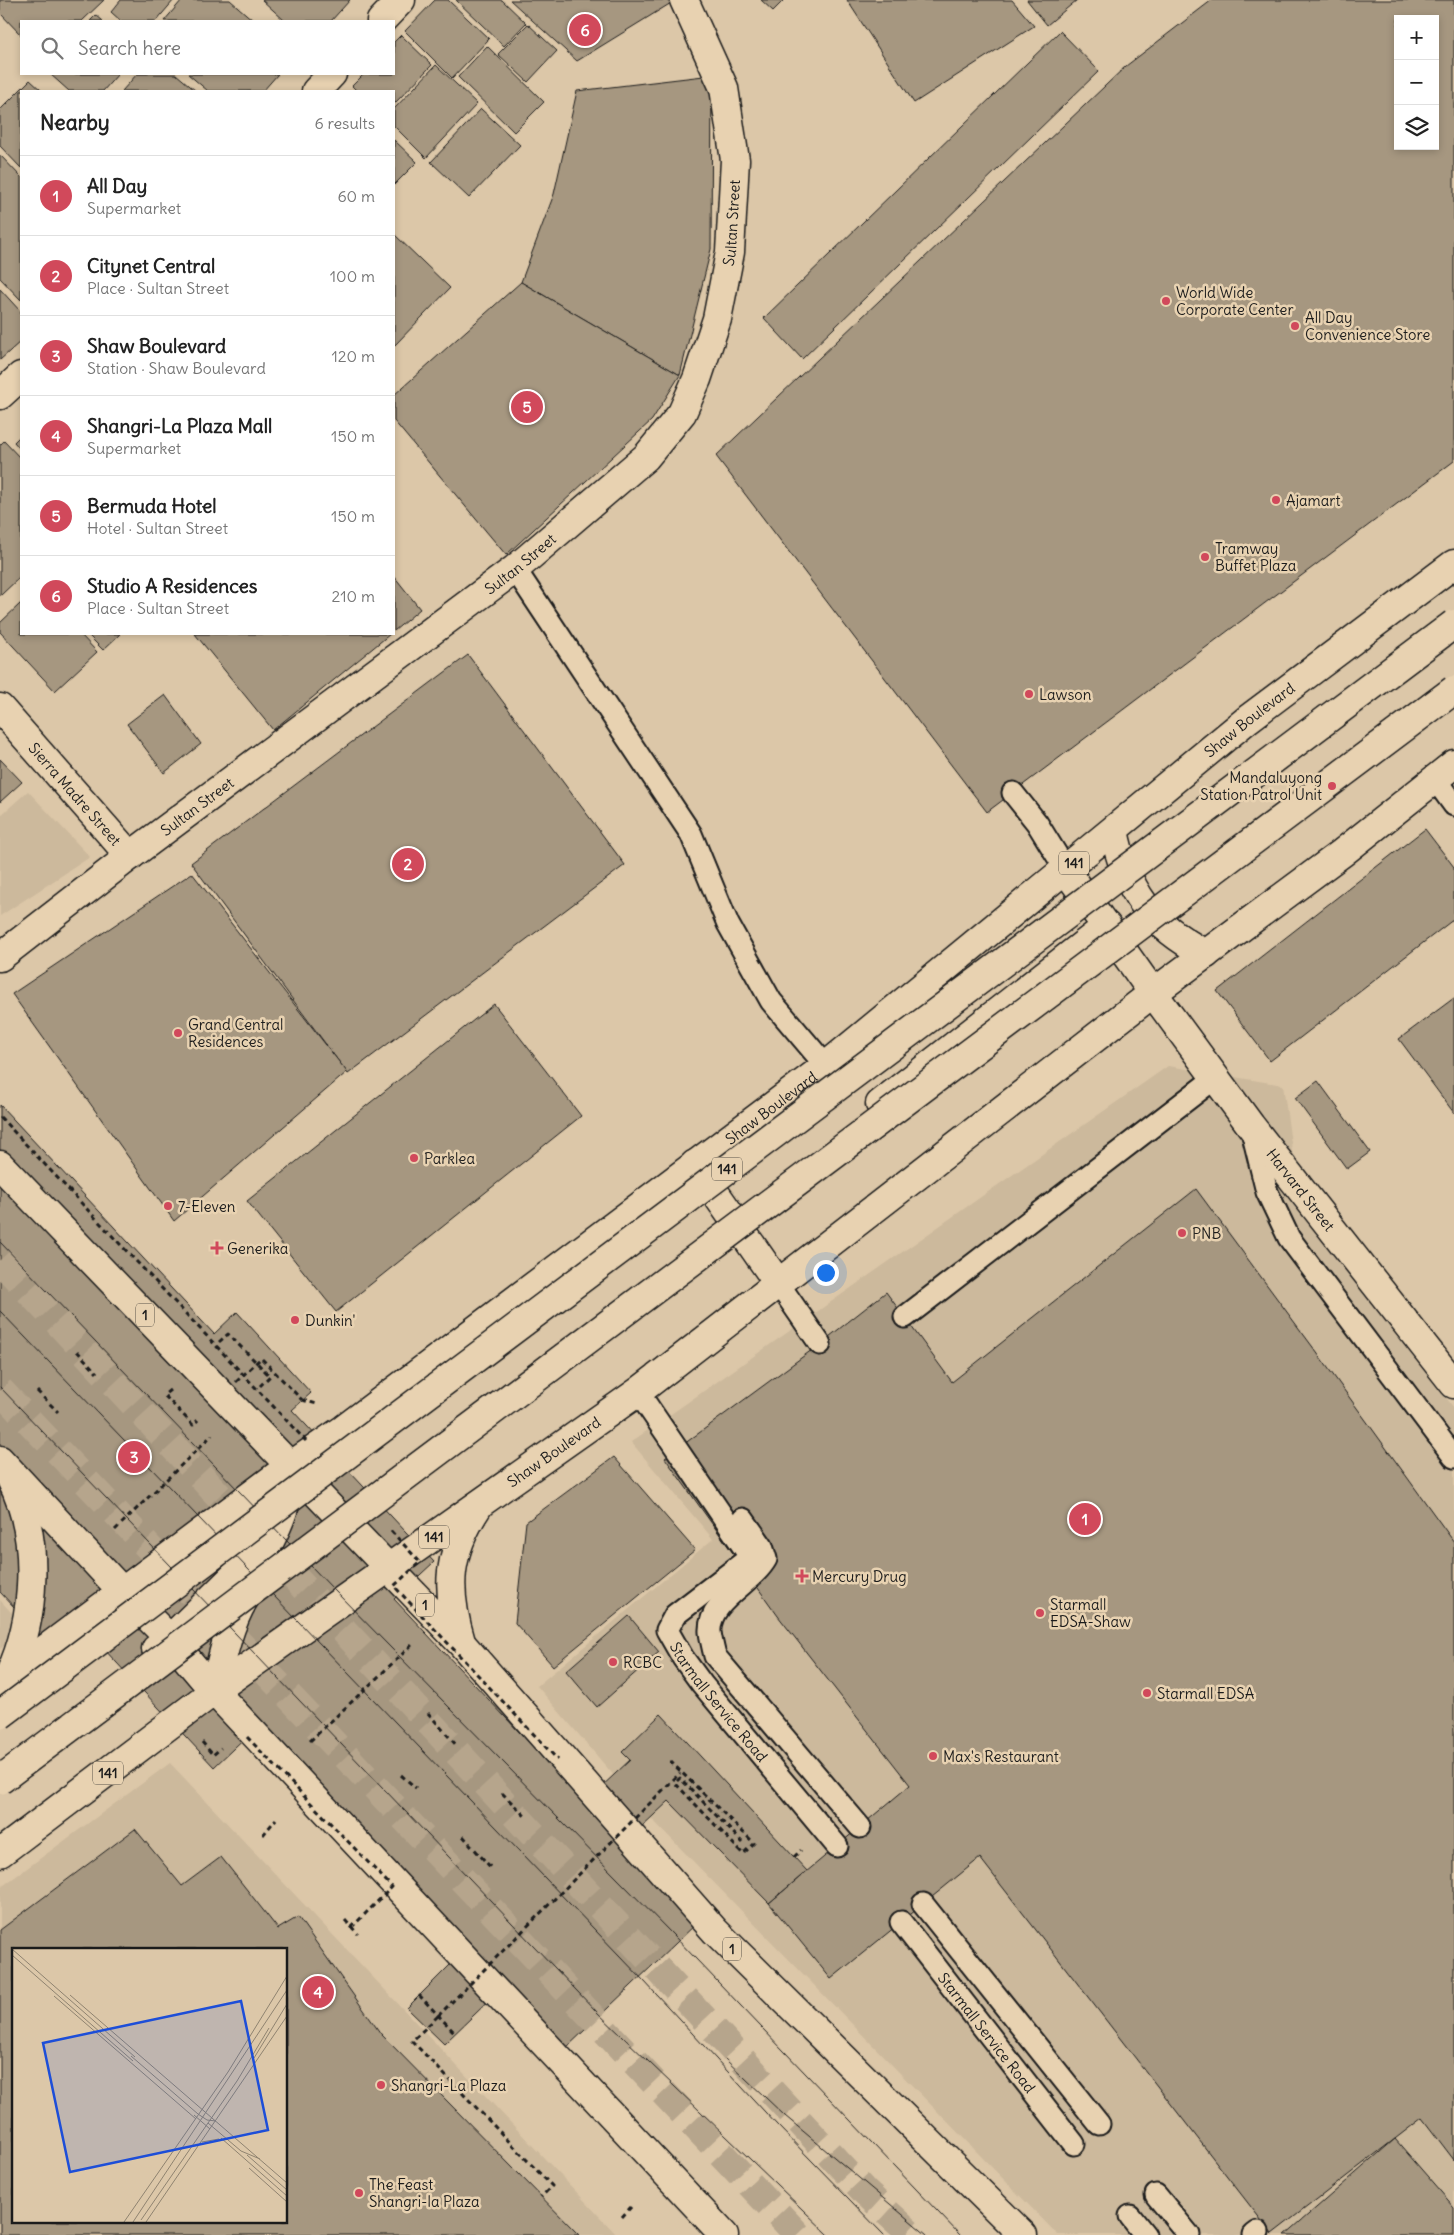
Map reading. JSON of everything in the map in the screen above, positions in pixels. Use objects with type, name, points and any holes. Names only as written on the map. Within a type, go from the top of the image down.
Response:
[{"type":"main road","points":[[382,20],[401,0]]},
{"type":"main road","name":"Sultan Street","points":[[0,958],[130,856],[515,569],[646,457],[682,413],[697,379],[717,319],[730,252],[735,160],[724,88],[684,0]]},
{"type":"main road","points":[[317,90],[331,75]]},
{"type":"main road","points":[[0,395],[20,377]]},
{"type":"main road","name":"Shaw Boulevard","points":[[5,1680],[290,1466],[344,1429],[826,1066],[1248,719],[1454,564]]},
{"type":"main road","name":"Shaw Boulevard","points":[[0,1715],[1454,624]]},
{"type":"main road","points":[[0,1780],[1454,690]]},
{"type":"main road","name":"Sierra Madre Street","points":[[0,708],[130,856]]},
{"type":"main road","name":"Shaw Boulevard","points":[[0,1853],[214,1691],[479,1506],[638,1392],[1153,993],[1342,853],[1445,772]]},
{"type":"main road","points":[[1114,830],[1124,870],[1139,899],[1156,920],[1171,933],[1206,954]]},
{"type":"main road","name":"Harvard Street","points":[[1066,870],[1214,1078],[1454,1384]]},
{"type":"main road","points":[[214,1691],[232,1625],[242,1601],[258,1580],[335,1513],[387,1478],[733,1219],[1139,899]]},
{"type":"main road","points":[[695,1164],[778,1283]]},
{"type":"main road","name":"1","points":[[0,1165],[388,1568],[431,1626],[461,1644],[715,1931],[1023,2235]]},
{"type":"main road","points":[[2,1462],[123,1592],[170,1639],[281,1768],[724,2235]]},
{"type":"main road","points":[[2,1462],[15,1487],[21,1505],[31,1567],[28,1620],[20,1654],[5,1680]]},
{"type":"main road","points":[[0,1766],[170,1639],[270,1540],[280,1522],[287,1503],[290,1466]]},
{"type":"main road","points":[[461,1644],[452,1613],[453,1561],[464,1528],[479,1506]]},
{"type":"lane","points":[[515,569],[691,834],[728,924],[771,1001],[826,1066]]},
{"type":"lane","points":[[1445,772],[1454,805]]},
{"type":"lane","points":[[1013,793],[1037,823],[1066,870]]},
{"type":"lane","points":[[905,1317],[1214,1078]]},
{"type":"lane","points":[[1251,1126],[1267,1192],[1289,1238],[1454,1457]]},
{"type":"lane","points":[[778,1283],[820,1344]]},
{"type":"lane","name":"Starmall Service Road","points":[[638,1392],[749,1555],[748,1559],[676,1615],[668,1630],[702,1684],[837,1846]]},
{"type":"lane","points":[[699,1480],[730,1501],[762,1546],[766,1559],[761,1569],[719,1605],[710,1630],[715,1656],[860,1827]]},
{"type":"lane","points":[[923,1904],[1099,2124]]},
{"type":"lane","name":"Starmall Service Road","points":[[901,1922],[1074,2144]]},
{"type":"lane","points":[[1156,2195],[1189,2235]]},
{"type":"lane","points":[[1130,2216],[1145,2235]]},
{"type":"path","points":[[0,1117],[311,1447]]},
{"type":"path","points":[[223,1339],[228,1334],[270,1376],[250,1396]]},
{"type":"path","points":[[77,1351],[97,1373]]},
{"type":"path","points":[[236,1382],[261,1358],[302,1400]]},
{"type":"path","points":[[37,1391],[58,1412]]},
{"type":"path","points":[[110,1535],[217,1430]]},
{"type":"path","points":[[386,1526],[420,1562],[394,1586],[558,1760]]},
{"type":"path","points":[[281,1768],[417,1639]]},
{"type":"path","points":[[428,1713],[457,1746]]},
{"type":"path","points":[[246,1737],[392,1887],[352,1927]]},
{"type":"path","points":[[670,1761],[754,1843],[743,1854],[675,1783],[680,1778],[743,1843]]},
{"type":"path","points":[[541,2197],[552,2186],[412,2042],[681,1772]]},
{"type":"path","points":[[401,1775],[416,1788]]},
{"type":"path","points":[[502,1793],[526,1817]]},
{"type":"path","points":[[263,1835],[276,1820]]},
{"type":"path","points":[[463,1836],[492,1869]]},
{"type":"path","points":[[345,1920],[358,1934]]},
{"type":"path","points":[[419,1996],[454,2032]]},
{"type":"path","points":[[622,2217],[631,2207]]},
{"type":"shaded area","points":[[28,791],[90,857],[0,916],[0,816]]},
{"type":"shaded area","name":"Starmall EDSA-Shaw","points":[[1168,1066],[1283,1085],[1300,1208],[1454,1408],[1454,2235],[1058,2235],[647,1814],[537,1686],[713,1539],[631,1442]]},
{"type":"shaded area","points":[[0,1600],[20,1622],[8,1643],[0,1649]]},
{"type":"shaded area","name":"Shangri-La Plaza","points":[[170,1763],[617,2235],[0,2235],[0,1888]]},
{"type":"building","points":[[0,0],[104,0],[83,20],[20,20],[20,34],[0,13]]},
{"type":"building","points":[[121,0],[174,0],[157,20],[120,20],[111,12]]},
{"type":"building","points":[[182,0],[230,0],[253,20],[165,20]]},
{"type":"building","points":[[262,0],[350,0],[332,20],[284,20]]},
{"type":"building","points":[[435,0],[448,0],[489,39],[452,78],[405,31]]},
{"type":"building","points":[[456,0],[502,0],[526,23],[504,46]]},
{"type":"building","points":[[510,0],[676,0],[577,61]]},
{"type":"building","points":[[761,0],[784,0],[773,11]]},
{"type":"building","points":[[847,0],[1012,0],[1034,26],[914,103]]},
{"type":"building","points":[[1027,0],[1077,0],[1047,25]]},
{"type":"building","name":"World Wide Corporate Center","points":[[1212,0],[1454,0],[1454,461],[987,812],[716,456],[1126,66]]},
{"type":"building","points":[[96,15],[102,20],[91,20]]},
{"type":"building","points":[[528,24],[557,51],[528,82],[498,54]]},
{"type":"building","points":[[1060,31],[1099,71],[802,359],[764,318]]},
{"type":"building","points":[[401,35],[432,65],[395,103],[395,90],[356,90],[352,86],[363,75],[395,75],[395,41]]},
{"type":"building","points":[[487,46],[544,102],[514,132],[458,77]]},
{"type":"building","points":[[436,65],[477,104],[426,158],[395,127],[395,108]]},
{"type":"building","points":[[51,75],[117,75],[104,90],[68,90]]},
{"type":"building","points":[[136,75],[177,75],[195,90],[123,90]]},
{"type":"building","points":[[189,75],[277,75],[264,90],[207,90]]},
{"type":"building","points":[[712,75],[711,249],[680,375],[521,282],[554,194],[577,91]]},
{"type":"building","points":[[30,80],[41,90],[20,90]]},
{"type":"building","points":[[20,90],[20,167],[0,146],[0,110]]},
{"type":"building","points":[[481,109],[520,145],[469,198],[431,162]]},
{"type":"building","points":[[395,141],[417,162],[395,184]]},
{"type":"building","points":[[0,155],[20,176],[20,299],[0,278]]},
{"type":"building","points":[[395,235],[450,288],[395,345]]},
{"type":"building","points":[[521,282],[680,375],[652,420],[506,555],[395,422],[395,394]]},
{"type":"building","points":[[0,289],[20,311],[20,342],[0,360]]},
{"type":"building","points":[[20,436],[20,449],[14,442]]},
{"type":"building","points":[[4,441],[20,458],[20,577],[0,596],[0,445]]},
{"type":"building","points":[[395,577],[420,609],[395,630]]},
{"type":"building","points":[[20,604],[20,635],[81,635],[97,652],[55,691],[0,632],[0,623]]},
{"type":"building","points":[[88,635],[119,635],[103,650]]},
{"type":"building","points":[[196,635],[389,635],[273,730]]},
{"type":"building","points":[[468,655],[625,865],[348,1074],[191,863]]},
{"type":"building","points":[[165,695],[201,744],[164,773],[127,724]]},
{"type":"building","points":[[0,759],[22,782],[0,802]]},
{"type":"building","points":[[1425,829],[1454,867],[1454,919],[1270,1061],[1217,991]]},
{"type":"building","name":"Grand Central Residences","points":[[192,873],[347,1072],[174,1221],[12,994]]},
{"type":"building","points":[[1454,998],[1454,1113],[1399,1039]]},
{"type":"building","name":"Parklea","points":[[494,1004],[581,1116],[336,1312],[247,1201]]},
{"type":"building","points":[[1318,1081],[1370,1152],[1347,1169],[1295,1098]]},
{"type":"building","points":[[0,1105],[214,1334],[237,1312],[311,1393],[292,1410],[434,1562],[394,1599],[698,1922],[564,2050],[253,1730],[214,1767],[74,1617],[47,1642],[0,1592]]},
{"type":"building","name":"Starmall EDSA-Shaw","points":[[1196,1189],[1454,1542],[1454,2160],[1422,2118],[1272,2234],[980,1858],[831,1979],[769,1903],[910,1785],[778,1616],[665,1458],[820,1344],[886,1292],[952,1382]]},
{"type":"building","points":[[614,1457],[695,1550],[553,1666],[515,1623],[526,1522]]},
{"type":"building","name":"RCBC","points":[[629,1616],[659,1652],[597,1707],[566,1671]]},
{"type":"building","points":[[661,1714],[807,1871],[769,1903],[669,1801],[624,1843],[585,1802],[630,1760],[622,1752]]},
{"type":"building","name":"Shangri-La Plaza","points":[[135,1829],[182,1886],[221,1857],[278,1929],[298,1917],[381,2034],[579,2235],[0,2235],[0,1930]]},
{"type":"building","points":[[466,1949],[503,1987],[444,2044],[407,2008]]},
{"type":"building","points":[[1395,2139],[1454,2207],[1454,2235],[1285,2235]]},
{"type":"tunnel","points":[[0,1260],[865,2192],[912,2235]]},
{"type":"tunnel","points":[[0,1390],[798,2235]]},
{"type":"tram line","points":[[0,1242],[334,1590],[674,1936],[960,2235]]},
{"type":"tram line","points":[[0,1311],[644,1981],[777,2125],[884,2235]]},
{"type":"tram line","points":[[0,1387],[597,2012],[829,2235]]},
{"type":"tram line","points":[[725,2059],[785,2116],[927,2235]]},
{"type":"place","name":"Studio A Residences","points":[[585,30]]},
{"type":"place","name":"World Wide Corporate Center","points":[[1166,301]]},
{"type":"place","name":"All Day Convenience Store","points":[[1295,326]]},
{"type":"place","name":"Bermuda Hotel","points":[[527,407]]},
{"type":"place","name":"Ajamart","points":[[1276,500]]},
{"type":"place","name":"Tramway Buffet Plaza","points":[[1205,557]]},
{"type":"place","name":"Lawson","points":[[1029,694]]},
{"type":"place","name":"Mandaluyong Station Patrol Unit","points":[[1332,786]]},
{"type":"place","name":"Citynet Central","points":[[408,864]]},
{"type":"place","name":"Grand Central Residences","points":[[178,1033]]},
{"type":"place","name":"Parklea","points":[[414,1158]]},
{"type":"place","name":"7-Eleven","points":[[168,1206]]},
{"type":"place","name":"PNB","points":[[1182,1233]]},
{"type":"place","name":"Generika","points":[[217,1248]]},
{"type":"place","name":"Dunkin'","points":[[295,1320]]},
{"type":"place","name":"Shaw Boulevard","points":[[134,1457]]},
{"type":"place","name":"All Day","points":[[1085,1519]]},
{"type":"place","name":"Mercury Drug","points":[[802,1576]]},
{"type":"place","name":"Starmall EDSA-Shaw","points":[[1040,1613]]},
{"type":"place","name":"RCBC","points":[[613,1662]]},
{"type":"place","name":"Starmall EDSA","points":[[1147,1693]]},
{"type":"place","name":"Max's Restaurant","points":[[933,1756]]},
{"type":"place","name":"Shangri-La Plaza Mall","points":[[318,1992]]},
{"type":"place","name":"Shangri-La Plaza","points":[[381,2085]]},
{"type":"place","name":"The Feast Shangri-la Plaza","points":[[359,2193]]}]
